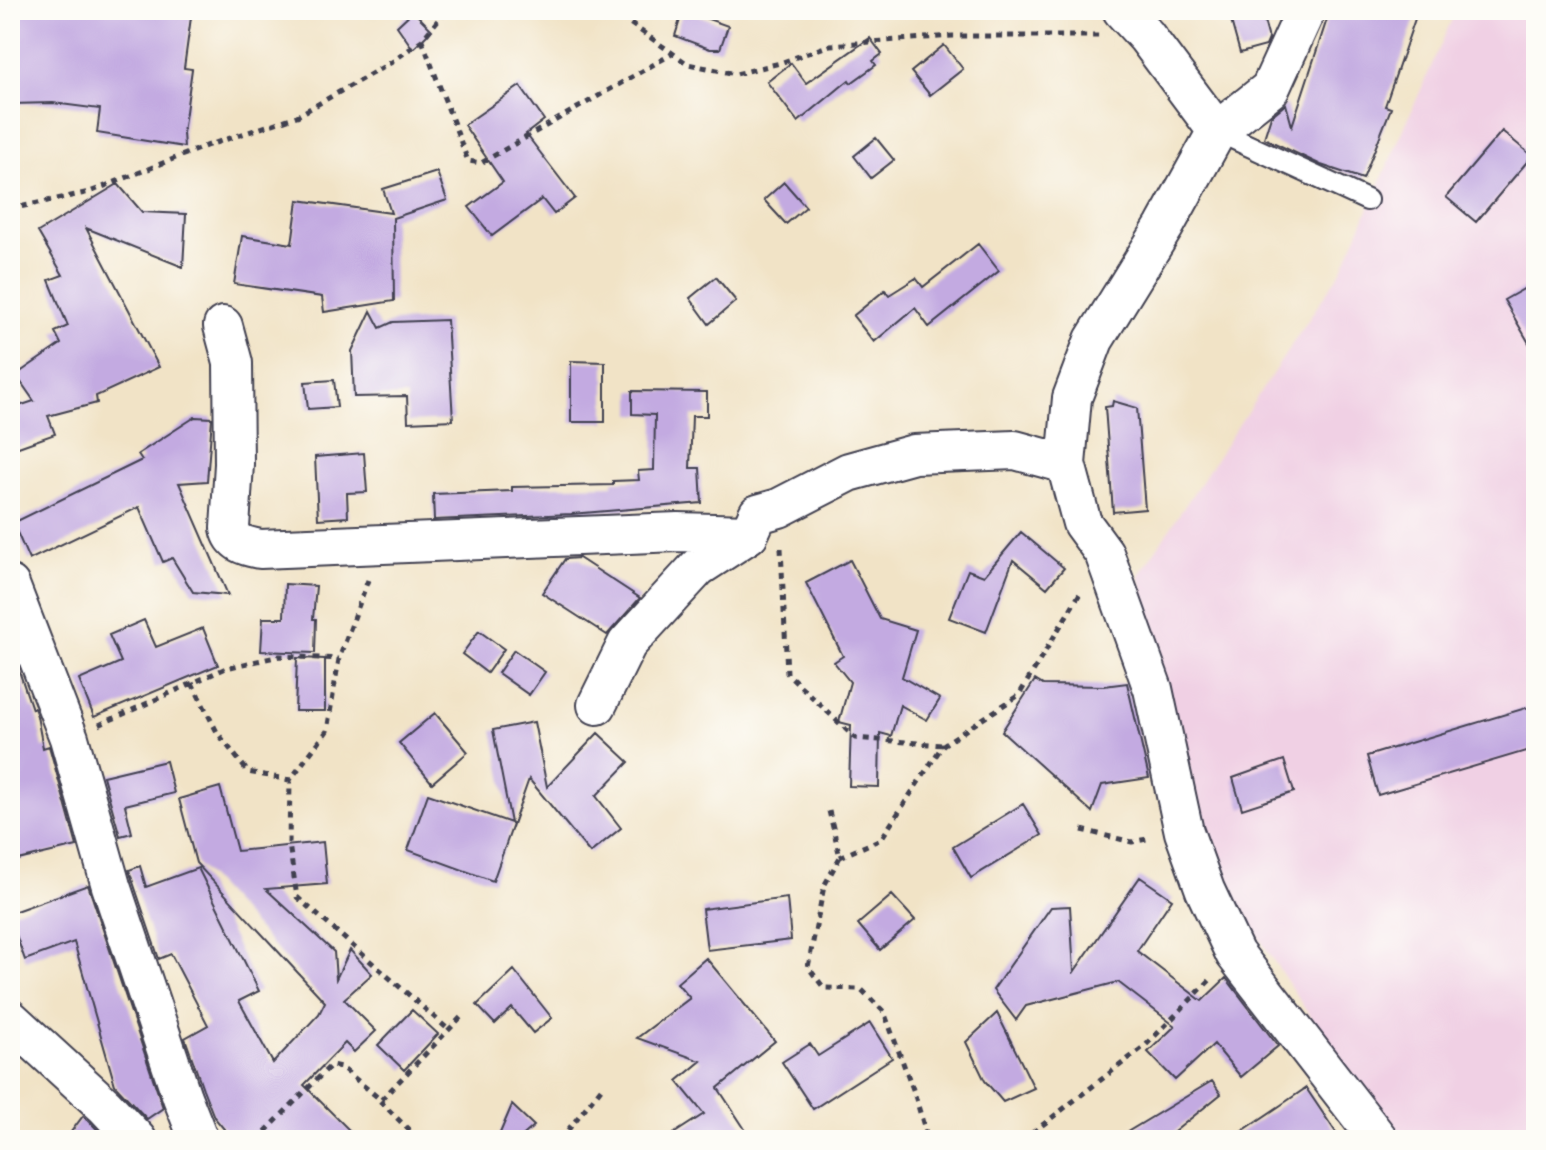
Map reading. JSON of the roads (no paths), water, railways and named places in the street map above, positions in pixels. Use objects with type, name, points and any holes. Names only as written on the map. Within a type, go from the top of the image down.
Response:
[{"type":"street","points":[[1306,10],[1270,89],[1217,131],[1164,227],[1094,340],[1072,398],[1066,464],[1082,523],[1104,553],[1153,689],[1184,832],[1205,890],[1235,954],[1379,1140]]},
{"type":"street","points":[[1134,23],[1217,131]]},
{"type":"street","points":[[223,326],[233,363],[231,534],[241,545],[260,549],[678,532],[749,534]]},
{"type":"street","points":[[597,705],[627,644],[698,567],[749,534],[758,514],[779,508],[849,472],[914,454],[1015,450],[1066,464]]},
{"type":"street","points":[[10,585],[69,738],[111,886],[199,1140]]},
{"type":"street","points":[[10,1019],[105,1106],[137,1140]]},
{"type":"lane","points":[[1217,131],[1367,200]]}]
